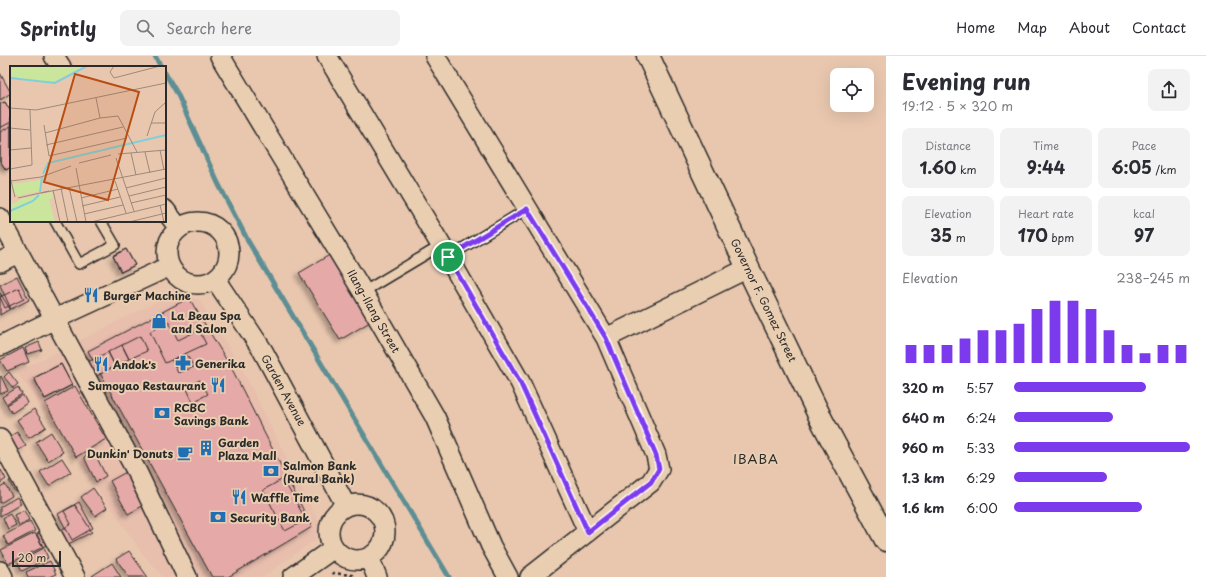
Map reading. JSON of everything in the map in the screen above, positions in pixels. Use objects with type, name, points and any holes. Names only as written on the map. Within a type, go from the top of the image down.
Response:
[{"type":"street","name":"Ilang-Ilang Street","points":[[220,56],[363,292],[435,417],[490,546],[508,577]]},
{"type":"street","points":[[327,56],[520,382],[588,532]]},
{"type":"street","points":[[435,56],[606,338],[656,455],[659,469],[651,482],[530,577]]},
{"type":"street","name":"Governor F. Gomez Street","points":[[648,56],[822,421],[886,540]]},
{"type":"street","points":[[166,211],[179,228]]},
{"type":"street","points":[[0,218],[138,474],[187,577]]},
{"type":"street","points":[[202,221],[214,226],[223,234],[229,246],[229,258],[224,270],[215,279],[202,284],[188,283],[176,276],[170,266],[167,254],[168,244],[172,235],[179,228],[190,222],[202,221]]},
{"type":"street","points":[[0,262],[18,253]]},
{"type":"street","points":[[0,346],[170,266]]},
{"type":"street","points":[[606,338],[748,268]]},
{"type":"street","name":"Garden Avenue","points":[[215,279],[263,351],[346,506]]},
{"type":"street","points":[[0,439],[75,577]]},
{"type":"street","points":[[357,504],[367,505],[376,511],[382,520],[385,530],[384,541],[378,550],[369,557],[360,560],[350,559],[342,555],[334,548],[329,537],[330,524],[336,513],[346,506],[357,504]]},
{"type":"street","points":[[294,577],[334,548]]},
{"type":"street","points":[[369,557],[377,577]]},
{"type":"street","points":[[0,571],[3,577]]},
{"type":"lane","points":[[363,292],[527,209]]},
{"type":"lane","points":[[56,222],[79,264],[115,245],[102,222]]},
{"type":"path","points":[[333,572],[352,574],[353,577]]},
{"type":"shaded area","name":"Garden Plaza Mall","points":[[174,293],[199,300],[240,365],[319,523],[315,540],[263,577],[163,577],[142,553],[17,372]]},
{"type":"building","points":[[0,73],[10,94],[0,100]]},
{"type":"building","points":[[5,102],[10,110],[10,123],[0,128],[0,104]]},
{"type":"building","points":[[5,102],[10,110],[10,168],[6,170],[0,161],[0,104]]},
{"type":"building","points":[[10,127],[10,168],[6,170],[0,161],[0,132]]},
{"type":"building","points":[[126,249],[135,265],[121,272],[113,256]]},
{"type":"building","points":[[126,249],[135,265],[121,272],[113,256]]},
{"type":"building","points":[[333,253],[373,320],[340,340],[299,273]]},
{"type":"building","points":[[17,276],[29,300],[11,309],[0,285]]},
{"type":"building","points":[[19,288],[24,299],[5,308],[0,297]]},
{"type":"building","points":[[0,293],[10,309],[0,315]]},
{"type":"building","name":"Garden Plaza Mall","points":[[189,298],[232,369],[312,527],[228,577],[212,577],[88,351]]},
{"type":"building","points":[[168,321],[178,340],[199,330],[206,344],[165,363],[150,332]]},
{"type":"building","points":[[140,336],[147,351],[129,359],[122,345]]},
{"type":"building","points":[[39,342],[42,350],[27,354],[25,348]]},
{"type":"building","points":[[122,345],[129,359],[115,366],[108,352]]},
{"type":"building","points":[[23,348],[29,362],[7,371],[0,360]]},
{"type":"building","name":"Andok's","points":[[108,352],[115,366],[95,377],[88,362]]},
{"type":"building","name":"Generika","points":[[186,354],[194,367],[178,373],[172,360]]},
{"type":"building","points":[[61,364],[72,385],[45,399],[34,378]]},
{"type":"building","points":[[61,364],[72,385],[45,399],[34,378]]},
{"type":"building","points":[[9,372],[18,384],[13,388],[4,377]]},
{"type":"building","points":[[1,376],[8,391],[0,394],[0,377]]},
{"type":"building","points":[[200,380],[208,394],[193,402],[186,387]]},
{"type":"building","points":[[75,386],[106,439],[76,457],[45,403]]},
{"type":"building","points":[[18,387],[22,394],[6,404],[2,397]]},
{"type":"building","points":[[23,395],[27,403],[12,413],[7,405]]},
{"type":"building","points":[[34,409],[46,427],[29,438],[17,420]]},
{"type":"building","points":[[17,432],[26,446],[11,454],[4,440]]},
{"type":"building","points":[[51,432],[63,452],[48,461],[36,442]]},
{"type":"building","points":[[94,452],[106,476],[96,482],[84,457]]},
{"type":"building","points":[[62,458],[71,472],[49,486],[40,472]]},
{"type":"building","points":[[1,470],[6,479],[0,483],[0,471]]},
{"type":"building","points":[[128,471],[146,504],[128,514],[110,481]]},
{"type":"building","points":[[17,476],[23,487],[15,492],[9,481]]},
{"type":"building","points":[[283,479],[306,520],[285,531],[263,490]]},
{"type":"building","points":[[5,484],[12,496],[0,503],[0,487]]},
{"type":"building","points":[[93,488],[107,508],[95,516],[81,497]]},
{"type":"building","points":[[17,497],[21,504],[0,516],[0,507]]},
{"type":"building","points":[[79,502],[93,528],[72,540],[58,514]]},
{"type":"building","points":[[75,505],[92,532],[68,544],[61,530],[71,524],[64,511]]},
{"type":"building","points":[[24,510],[29,520],[19,525],[14,515]]},
{"type":"building","points":[[10,514],[16,525],[8,529],[3,518]]},
{"type":"building","points":[[30,521],[35,531],[8,545],[3,536]]},
{"type":"building","points":[[42,531],[49,543],[43,547],[37,534]]},
{"type":"building","points":[[35,533],[43,547],[8,564],[1,550]]},
{"type":"building","points":[[44,548],[48,558],[22,571],[18,562]]},
{"type":"building","points":[[129,551],[147,576],[146,577],[129,577],[116,559]]},
{"type":"building","points":[[50,561],[56,574],[49,577],[28,577],[26,572]]},
{"type":"building","points":[[112,563],[121,577],[92,576]]},
{"type":"waterway","points":[[155,56],[160,66]]},
{"type":"waterway","points":[[166,75],[177,93],[218,183],[248,241],[449,577]]},
{"type":"place","name":"Burger Machine","points":[[91,295]]},
{"type":"place","name":"La Beau Spa and Salon","points":[[159,321]]},
{"type":"place","name":"Generika","points":[[183,363]]},
{"type":"place","name":"Andok's","points":[[101,364]]},
{"type":"place","name":"Sumoyao Restaurant","points":[[218,385]]},
{"type":"place","name":"RCBC Savings Bank","points":[[162,413]]},
{"type":"place","name":"Garden Plaza Mall","points":[[206,448]]},
{"type":"place","name":"Dunkin' Donuts","points":[[185,453]]},
{"type":"place","name":"Salmon Bank (Rural Bank)","points":[[271,471]]},
{"type":"place","name":"Waffle Time","points":[[239,497]]},
{"type":"place","name":"Security Bank","points":[[218,517]]},
{"type":"district","name":"IBABA","points":[[756,458]]},
{"type":"route","points":[[527,209],[606,338],[656,455],[659,469],[651,482],[588,532],[520,382],[448,257],[527,209]]}]
